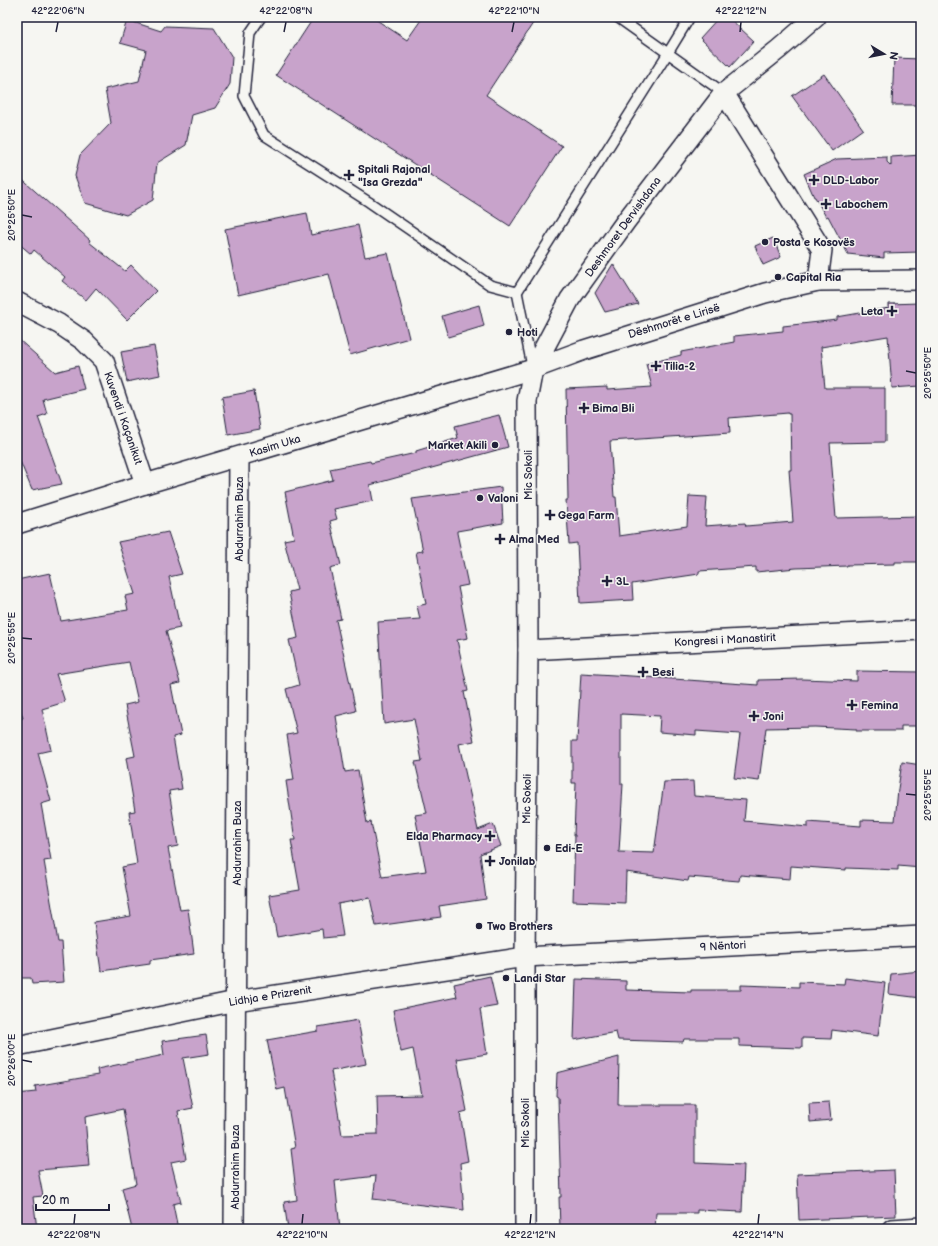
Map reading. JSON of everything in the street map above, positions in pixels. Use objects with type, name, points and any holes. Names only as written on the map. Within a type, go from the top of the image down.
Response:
[{"type":"street","name":"Deshmoret Dervishdana","points":[[533,368],[570,299],[626,221],[724,93],[816,17]]},
{"type":"street","points":[[724,93],[822,250],[818,281]]},
{"type":"street","name":"Dëshmorët e Lirisë","points":[[533,368],[584,350],[765,293],[818,281],[921,280]]},
{"type":"street","name":"Kuvendi i Kaçanikut","points":[[17,302],[59,324],[84,340],[104,361],[146,484]]},
{"type":"street","name":"Kasim Uka","points":[[17,524],[533,368]]},
{"type":"street","name":"Mic Sokoli","points":[[525,1229],[525,957],[528,650],[527,401],[533,368]]},
{"type":"street","name":"Abdurrahim Buza","points":[[234,1229],[239,457]]},
{"type":"street","name":"Kongresi i Manastirit","points":[[528,650],[921,630]]},
{"type":"street","name":"9 Nëntori","points":[[525,957],[921,936]]},
{"type":"street","name":"Lidhja e Prizrenit","points":[[17,1046],[236,1001],[525,957]]},
{"type":"street","points":[[892,1229],[921,1227]]},
{"type":"lane","points":[[261,17],[250,33],[244,96],[264,135],[369,202],[490,285],[516,292]]},
{"type":"lane","points":[[617,17],[724,93]]},
{"type":"lane","points":[[533,368],[516,292],[690,17]]},
{"type":"building","points":[[314,17],[372,17],[407,40],[423,17],[537,17],[486,95],[562,146],[510,226],[276,75]]},
{"type":"building","points":[[719,17],[728,17],[754,41],[730,67],[700,38]]},
{"type":"building","points":[[127,20],[161,31],[165,26],[214,28],[232,57],[230,84],[215,108],[192,115],[186,145],[157,163],[153,200],[126,215],[85,203],[75,176],[80,155],[111,123],[105,89],[139,81],[146,50],[120,43]]},
{"type":"building","points":[[894,58],[921,59],[921,105],[892,105]]},
{"type":"building","points":[[824,74],[863,129],[832,151],[792,96]]},
{"type":"building","points":[[921,155],[921,252],[884,253],[884,258],[848,254],[828,216],[826,217],[814,197],[804,174],[837,159],[887,157],[887,162],[891,166],[891,157]]},
{"type":"building","points":[[17,175],[90,240],[89,242],[125,271],[131,265],[156,291],[127,320],[96,288],[86,300],[62,281],[65,277],[34,250],[31,254],[17,242]]},
{"type":"building","points":[[307,213],[311,235],[358,225],[365,257],[388,253],[409,338],[350,355],[329,274],[238,295],[225,229]]},
{"type":"building","points":[[773,238],[781,257],[763,265],[755,246]]},
{"type":"building","points":[[613,264],[638,304],[605,312],[595,293]]},
{"type":"building","points":[[919,303],[921,386],[892,388],[888,336],[821,347],[825,388],[885,388],[885,442],[830,443],[836,518],[921,516],[921,562],[895,562],[895,564],[796,568],[756,572],[756,567],[699,571],[699,574],[632,584],[633,600],[580,603],[577,543],[569,544],[566,500],[568,500],[566,389],[607,387],[607,390],[652,387],[646,364],[681,355],[681,352],[734,342],[734,336],[783,331],[783,326],[837,320],[837,317],[889,308],[889,304]],"holes":[[[790,414],[791,470],[789,470],[793,522],[746,526],[745,523],[705,526],[707,497],[689,496],[687,526],[619,536],[616,497],[614,497],[610,441],[730,433],[729,418]]]},
{"type":"building","points":[[479,305],[484,326],[448,337],[442,316]]},
{"type":"building","points":[[17,338],[55,372],[78,366],[84,389],[43,399],[47,414],[38,417],[62,484],[32,490],[17,454]]},
{"type":"building","points":[[154,346],[160,375],[127,382],[121,352]]},
{"type":"building","points":[[254,391],[260,429],[228,435],[222,397]]},
{"type":"building","points":[[499,415],[508,447],[370,485],[373,501],[334,509],[337,519],[330,521],[341,565],[330,568],[341,619],[336,620],[356,711],[336,716],[345,772],[358,770],[367,823],[371,822],[382,877],[426,871],[415,815],[427,813],[415,762],[422,761],[414,719],[384,724],[378,622],[420,619],[417,606],[426,604],[416,552],[423,551],[412,499],[501,487],[503,523],[457,531],[468,585],[458,587],[468,638],[457,640],[468,691],[464,692],[474,741],[459,744],[478,830],[493,824],[501,846],[480,854],[486,899],[439,906],[441,917],[376,926],[370,898],[338,904],[343,936],[323,938],[322,929],[277,937],[269,895],[300,890],[291,840],[295,840],[286,781],[294,780],[287,735],[297,733],[286,689],[299,685],[289,640],[298,638],[289,592],[297,590],[284,540],[294,538],[285,492],[333,480],[330,469],[370,461],[371,463],[416,453],[416,451],[458,438],[455,426]]},
{"type":"building","points":[[168,532],[182,574],[169,577],[180,628],[166,631],[180,683],[171,685],[181,735],[173,737],[182,789],[169,791],[178,846],[168,848],[180,910],[188,909],[194,954],[150,960],[150,964],[101,971],[94,922],[131,916],[122,867],[137,864],[129,812],[135,811],[126,758],[135,756],[125,705],[138,702],[129,662],[56,674],[65,702],[42,709],[51,750],[38,753],[51,801],[41,804],[51,860],[44,861],[58,942],[61,942],[64,982],[32,984],[31,978],[17,978],[17,720],[23,718],[17,699],[17,680],[22,678],[17,661],[17,580],[50,573],[61,621],[128,610],[125,596],[135,594],[118,542]]},
{"type":"building","points":[[857,671],[921,672],[921,726],[901,726],[901,731],[856,731],[856,729],[815,727],[766,728],[759,781],[734,778],[740,734],[696,731],[696,735],[659,732],[660,716],[621,714],[621,784],[623,784],[619,852],[654,853],[664,782],[693,781],[694,796],[746,800],[744,821],[808,827],[808,822],[861,826],[861,820],[895,821],[902,762],[921,765],[921,868],[898,866],[898,870],[846,868],[846,870],[791,866],[790,879],[740,875],[739,881],[689,877],[688,881],[626,872],[625,903],[573,901],[576,783],[572,783],[572,741],[577,741],[581,673],[758,685],[758,680],[802,679],[857,681]]},
{"type":"building","points":[[921,971],[921,998],[889,994],[891,974]]},
{"type":"building","points":[[490,976],[497,1006],[480,1009],[487,1054],[457,1059],[467,1111],[460,1113],[468,1161],[460,1163],[464,1210],[373,1199],[376,1176],[335,1181],[340,1229],[288,1229],[284,1202],[297,1200],[291,1149],[295,1148],[285,1088],[277,1090],[267,1040],[318,1031],[318,1027],[358,1020],[366,1064],[331,1071],[342,1135],[378,1134],[377,1096],[422,1095],[413,1049],[401,1052],[393,1010],[457,997],[454,984]]},
{"type":"building","points":[[845,978],[885,983],[878,1036],[832,1030],[831,1039],[802,1038],[802,1048],[739,1046],[739,1039],[684,1039],[683,1042],[618,1040],[616,1032],[574,1040],[576,979],[626,981],[626,990],[691,992],[691,990],[741,990],[741,985],[799,987],[799,982],[844,984]]},
{"type":"building","points":[[206,1035],[209,1054],[183,1058],[193,1108],[178,1111],[186,1159],[171,1162],[181,1202],[173,1204],[178,1229],[132,1229],[122,1188],[136,1184],[123,1109],[85,1117],[89,1166],[38,1170],[43,1196],[33,1197],[37,1229],[17,1229],[17,1094],[36,1092],[35,1086],[98,1075],[97,1069],[164,1055],[162,1041]]},
{"type":"building","points":[[619,1057],[618,1105],[695,1105],[695,1163],[744,1165],[742,1212],[697,1210],[697,1213],[656,1213],[655,1229],[560,1229],[559,1197],[561,1197],[558,1097],[556,1096],[557,1073]]},
{"type":"building","points":[[829,1102],[831,1120],[810,1122],[809,1103]]},
{"type":"building","points":[[894,1170],[896,1216],[799,1220],[797,1174]]},
{"type":"place","name":"Spitali Rajonal \"Isa Grezda\"","points":[[349,175]]},
{"type":"place","name":"DLD-Labor","points":[[814,180]]},
{"type":"place","name":"Labochem","points":[[826,204]]},
{"type":"place","name":"Posta e Kosovës","points":[[765,242]]},
{"type":"place","name":"Capital Ria","points":[[778,277]]},
{"type":"place","name":"Leta","points":[[892,311]]},
{"type":"place","name":"Hoti","points":[[509,332]]},
{"type":"place","name":"Tilia-2","points":[[656,366]]},
{"type":"place","name":"Bima Bli","points":[[584,408]]},
{"type":"place","name":"Market Akili","points":[[495,445]]},
{"type":"place","name":"Valoni","points":[[480,498]]},
{"type":"place","name":"Gega Farm","points":[[550,515]]},
{"type":"place","name":"Alma Med","points":[[500,539]]},
{"type":"place","name":"3L","points":[[607,581]]},
{"type":"place","name":"Besi","points":[[643,672]]},
{"type":"place","name":"Femina","points":[[852,705]]},
{"type":"place","name":"Joni","points":[[754,716]]},
{"type":"place","name":"Elda Pharmacy","points":[[490,836]]},
{"type":"place","name":"Edi-E","points":[[547,848]]},
{"type":"place","name":"Jonilab","points":[[490,861]]},
{"type":"place","name":"Two Brothers","points":[[479,926]]},
{"type":"place","name":"Landi Star","points":[[506,978]]}]
